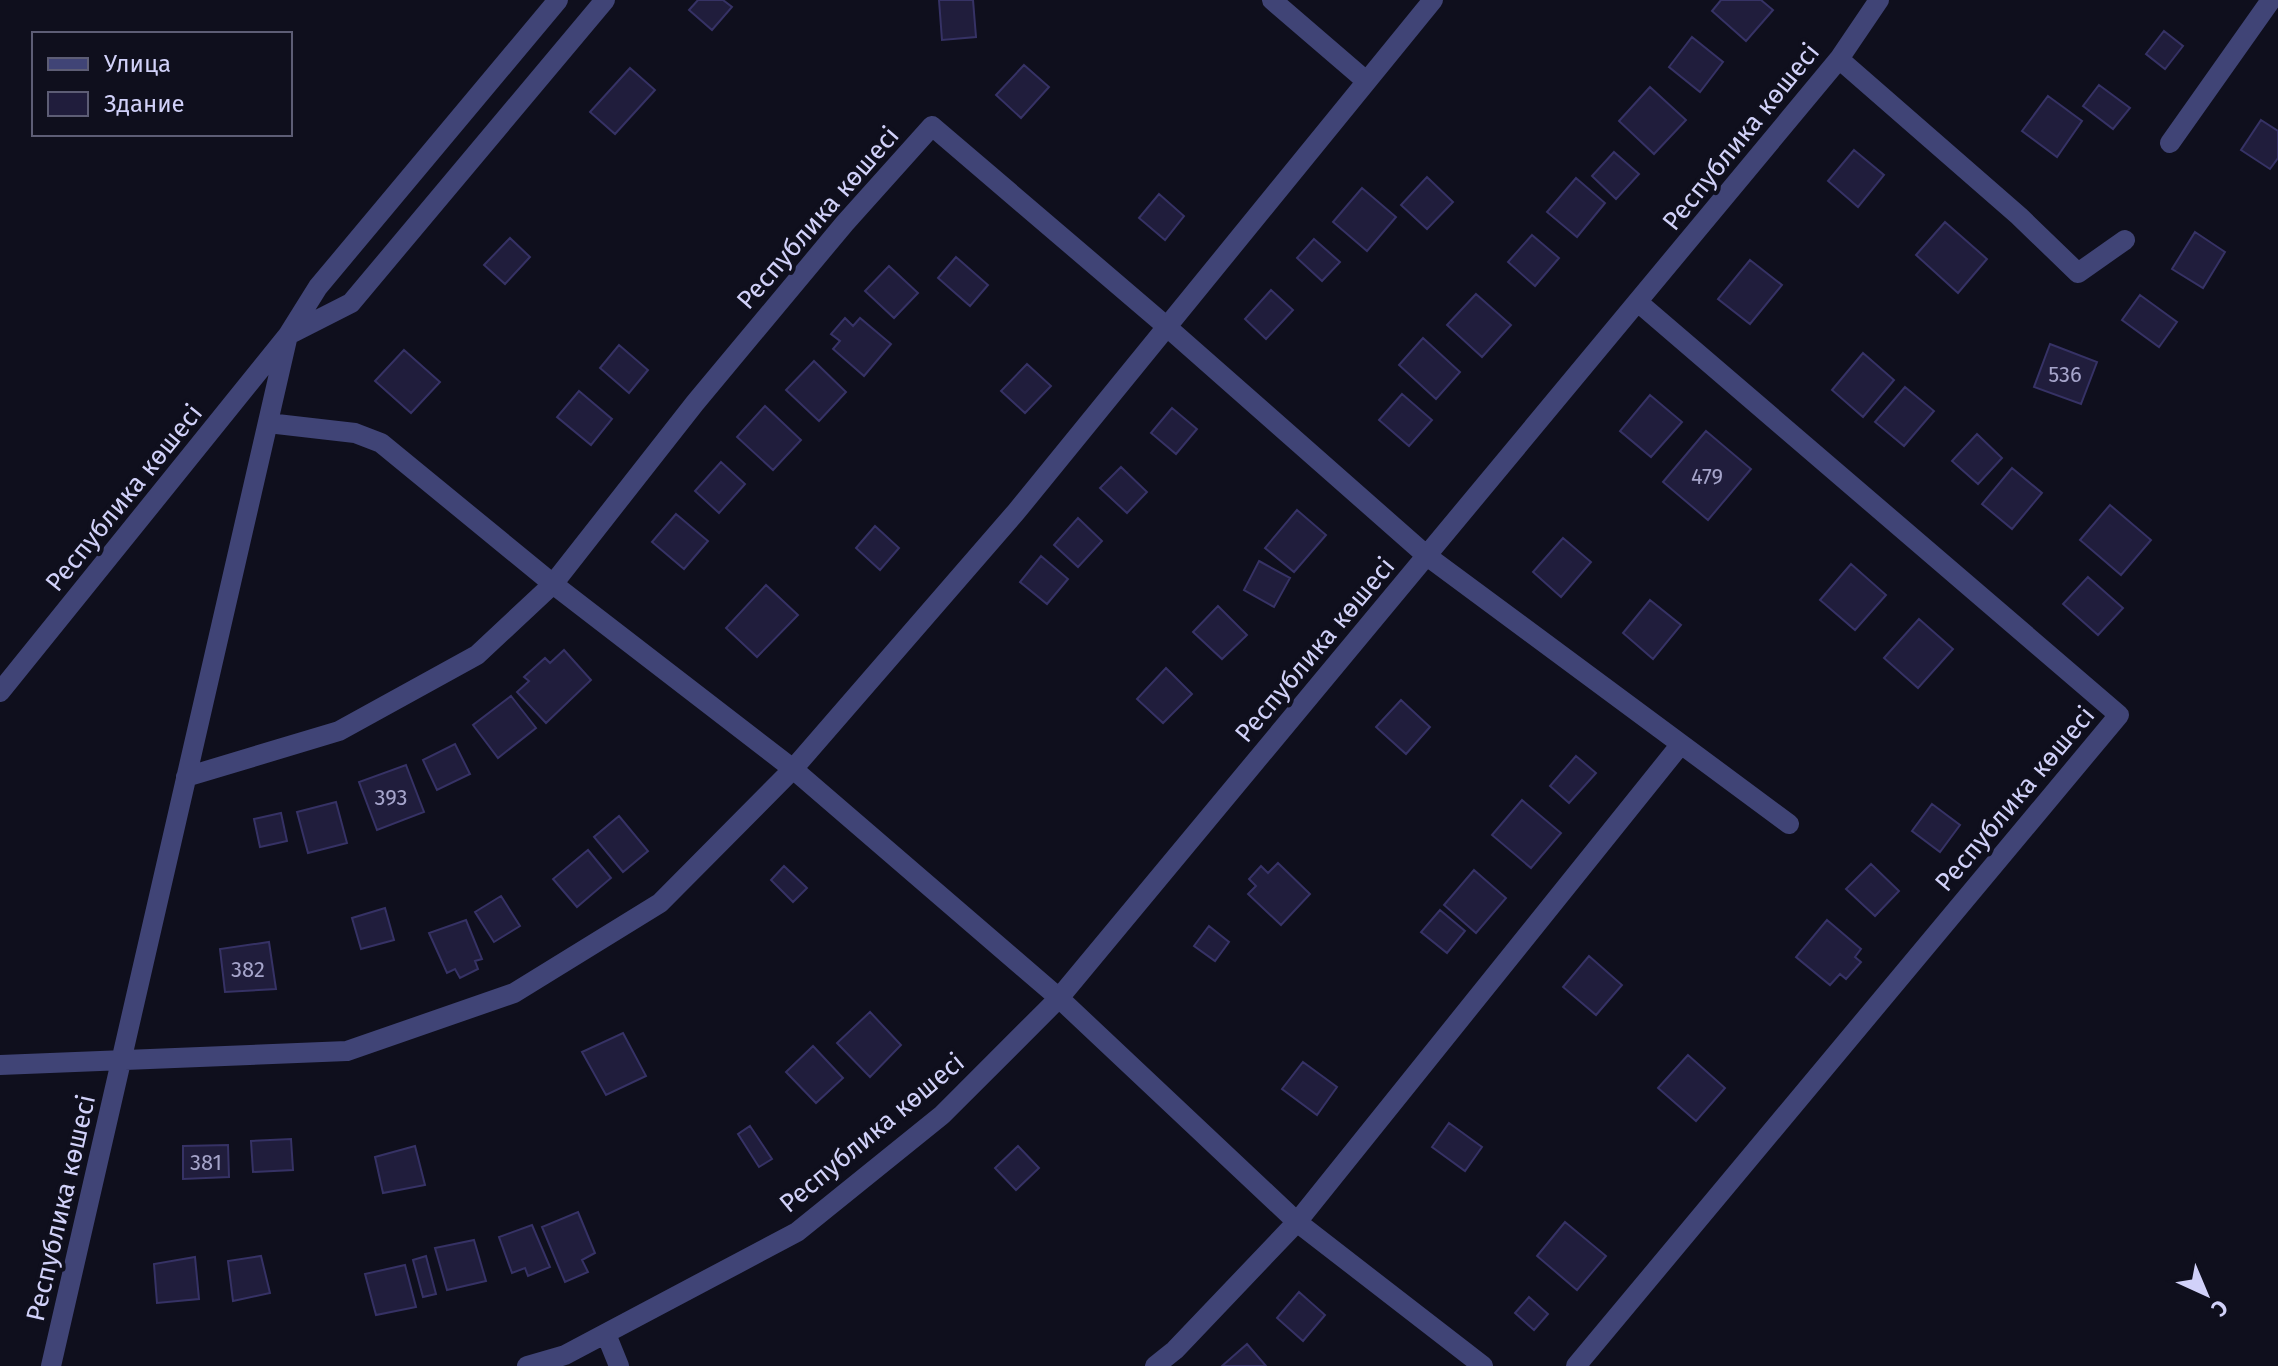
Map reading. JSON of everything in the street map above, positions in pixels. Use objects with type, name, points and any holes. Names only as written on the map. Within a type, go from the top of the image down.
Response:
[{"type":"street","points":[[288,335],[318,287],[558,0]]},
{"type":"street","name":"Республика көшесі","points":[[0,692],[288,335],[351,303],[605,0]]},
{"type":"street","points":[[1272,0],[1365,80]]},
{"type":"street","name":"Республика көшесі","points":[[0,1065],[347,1051],[514,993],[660,903],[793,769],[1016,512],[1433,0]]},
{"type":"street","name":"Республика көшесі","points":[[527,1366],[565,1355],[797,1232],[942,1115],[1059,998],[1639,303],[1839,59],[1879,0]]},
{"type":"street","points":[[2170,143],[2271,0]]},
{"type":"street","points":[[1839,59],[2019,216],[2078,273],[2125,240]]},
{"type":"street","name":"Республика көшесі","points":[[186,777],[339,731],[477,655],[553,584],[695,403],[845,223],[932,126],[1166,326],[1427,556],[1789,824]]},
{"type":"street","name":"Республика көшесі","points":[[1576,1366],[2119,715],[1639,303]]},
{"type":"street","name":"Республика көшесі","points":[[51,1366],[288,335]]},
{"type":"street","points":[[268,423],[355,433],[381,443],[553,584],[793,769],[1059,998],[1297,1222],[1483,1366]]},
{"type":"street","points":[[1155,1366],[1175,1350],[1297,1222],[1681,744]]},
{"type":"street","points":[[606,1334],[619,1366]]},
{"type":"building","points":[[698,0],[723,0],[732,7],[712,30],[689,10]]},
{"type":"building","points":[[939,0],[973,0],[976,37],[942,40]]},
{"type":"building","points":[[1721,0],[1761,0],[1773,10],[1746,41],[1712,11]]},
{"type":"building","points":[[2164,31],[2183,46],[2165,69],[2146,54]]},
{"type":"building","points":[[1692,37],[1723,62],[1700,92],[1669,67]]},
{"type":"building","points":[[1024,65],[1049,87],[1021,118],[996,95]]},
{"type":"building","points":[[630,68],[655,90],[615,134],[590,112]]},
{"type":"building","points":[[2099,85],[2130,108],[2113,129],[2083,106]]},
{"type":"building","points":[[1650,87],[1686,120],[1654,154],[1619,121]]},
{"type":"building","points":[[2048,96],[2082,121],[2057,157],[2022,131]]},
{"type":"building","points":[[2261,120],[2278,131],[2278,158],[2270,169],[2241,150]]},
{"type":"building","points":[[1854,150],[1884,175],[1858,207],[1828,181]]},
{"type":"building","points":[[1614,152],[1639,174],[1616,199],[1592,176]]},
{"type":"building","points":[[1427,177],[1453,202],[1427,229],[1401,205]]},
{"type":"building","points":[[1576,178],[1605,203],[1577,237],[1547,212]]},
{"type":"building","points":[[1362,188],[1396,217],[1367,251],[1333,222]]},
{"type":"building","points":[[1159,194],[1184,216],[1165,240],[1139,218]]},
{"type":"building","points":[[1945,222],[1987,259],[1958,293],[1916,255]]},
{"type":"building","points":[[2195,232],[2225,252],[2203,288],[2172,269]]},
{"type":"building","points":[[1532,235],[1559,258],[1535,286],[1508,262]]},
{"type":"building","points":[[510,238],[530,257],[505,284],[484,265]]},
{"type":"building","points":[[1314,239],[1340,262],[1322,281],[1297,258]]},
{"type":"building","points":[[956,257],[988,285],[970,306],[938,278]]},
{"type":"building","points":[[1750,260],[1782,285],[1750,324],[1718,299]]},
{"type":"building","points":[[889,266],[918,293],[894,318],[865,291]]},
{"type":"building","points":[[1271,290],[1293,310],[1266,339],[1245,319]]},
{"type":"building","points":[[1476,294],[1511,325],[1482,357],[1447,325]]},
{"type":"building","points":[[2140,295],[2177,322],[2159,347],[2122,320]]},
{"type":"building","points":[[845,318],[853,326],[860,318],[891,344],[864,376],[833,349],[840,341],[831,334]]},
{"type":"building","points":[[1423,338],[1460,372],[1436,399],[1399,365]]},
{"type":"building","points":[[2050,344],[2097,362],[2081,404],[2034,387]]},
{"type":"building","points":[[619,345],[648,370],[629,393],[600,368]]},
{"type":"building","points":[[404,350],[440,382],[411,413],[375,381]]},
{"type":"building","points":[[1863,353],[1894,380],[1863,417],[1832,390]]},
{"type":"building","points":[[814,361],[846,392],[819,421],[786,390]]},
{"type":"building","points":[[1027,364],[1051,386],[1025,413],[1001,391]]},
{"type":"building","points":[[1905,387],[1934,411],[1904,446],[1875,422]]},
{"type":"building","points":[[579,391],[612,419],[591,445],[557,417]]},
{"type":"building","points":[[1402,394],[1432,420],[1409,446],[1379,420]]},
{"type":"building","points":[[1650,395],[1682,422],[1651,457],[1620,431]]},
{"type":"building","points":[[765,406],[801,440],[773,470],[737,437]]},
{"type":"building","points":[[1172,408],[1197,429],[1176,454],[1151,433]]},
{"type":"building","points":[[1706,431],[1751,469],[1708,520],[1663,482]]},
{"type":"building","points":[[1977,434],[2002,458],[1978,484],[1952,461]]},
{"type":"building","points":[[721,462],[745,484],[719,513],[695,491]]},
{"type":"building","points":[[1121,467],[1147,492],[1127,513],[1100,488]]},
{"type":"building","points":[[2012,468],[2042,493],[2012,529],[1982,504]]},
{"type":"building","points":[[2110,505],[2151,540],[2121,575],[2080,540]]},
{"type":"building","points":[[1297,510],[1326,535],[1294,572],[1265,548]]},
{"type":"building","points":[[676,514],[708,541],[684,569],[652,542]]},
{"type":"building","points":[[1078,518],[1102,541],[1078,567],[1054,545]]},
{"type":"building","points":[[875,526],[899,548],[880,570],[856,548]]},
{"type":"building","points":[[1563,538],[1591,562],[1561,597],[1533,572]]},
{"type":"building","points":[[1041,556],[1068,579],[1047,604],[1020,582]]},
{"type":"building","points":[[1259,561],[1290,578],[1274,607],[1244,590]]},
{"type":"building","points":[[1851,564],[1886,595],[1855,630],[1820,600]]},
{"type":"building","points":[[2088,577],[2123,608],[2098,635],[2063,604]]},
{"type":"building","points":[[766,585],[798,615],[757,657],[726,628]]},
{"type":"building","points":[[1650,600],[1681,625],[1653,659],[1623,633]]},
{"type":"building","points":[[1218,606],[1247,635],[1222,659],[1193,632]]},
{"type":"building","points":[[1919,619],[1953,649],[1918,688],[1884,658]]},
{"type":"building","points":[[564,650],[591,680],[546,723],[517,692],[529,681],[524,677],[545,658],[550,663]]},
{"type":"building","points":[[1166,668],[1192,694],[1163,723],[1137,699]]},
{"type":"building","points":[[511,696],[536,728],[498,758],[473,725]]},
{"type":"building","points":[[1401,700],[1430,727],[1406,754],[1376,727]]},
{"type":"building","points":[[455,744],[470,774],[437,790],[423,760]]},
{"type":"building","points":[[1576,756],[1596,773],[1569,803],[1550,786]]},
{"type":"building","points":[[406,765],[424,812],[377,830],[359,782]]},
{"type":"building","points":[[1522,800],[1561,833],[1531,868],[1492,835]]},
{"type":"building","points":[[336,802],[347,843],[308,853],[297,812]]},
{"type":"building","points":[[1932,804],[1960,825],[1940,852],[1912,831]]},
{"type":"building","points":[[281,813],[287,841],[260,847],[254,819]]},
{"type":"building","points":[[619,816],[648,851],[623,872],[594,837]]},
{"type":"building","points":[[588,850],[611,878],[577,907],[553,879]]},
{"type":"building","points":[[1278,863],[1310,894],[1281,925],[1248,894],[1256,886],[1249,879],[1261,866],[1268,873]]},
{"type":"building","points":[[1871,864],[1899,891],[1875,916],[1846,889]]},
{"type":"building","points":[[784,866],[807,888],[793,902],[771,880]]},
{"type":"building","points":[[1474,870],[1506,898],[1476,933],[1444,905]]},
{"type":"building","points":[[501,896],[520,926],[494,942],[475,912]]},
{"type":"building","points":[[385,908],[394,940],[361,949],[352,918]]},
{"type":"building","points":[[1440,910],[1465,931],[1447,953],[1421,932]]},
{"type":"building","points":[[466,920],[482,959],[475,961],[478,969],[460,978],[455,969],[447,973],[429,933]]},
{"type":"building","points":[[1827,920],[1861,949],[1855,957],[1861,962],[1846,979],[1840,974],[1830,985],[1796,957]]},
{"type":"building","points":[[1209,926],[1229,942],[1215,961],[1194,946]]},
{"type":"building","points":[[269,942],[276,989],[225,992],[220,949]]},
{"type":"building","points":[[1589,956],[1622,985],[1596,1015],[1563,987]]},
{"type":"building","points":[[870,1012],[901,1045],[870,1077],[837,1043]]},
{"type":"building","points":[[623,1033],[646,1076],[606,1095],[582,1052]]},
{"type":"building","points":[[813,1046],[843,1078],[816,1103],[786,1072]]},
{"type":"building","points":[[1688,1055],[1725,1088],[1696,1121],[1658,1088]]},
{"type":"building","points":[[1303,1062],[1337,1087],[1317,1115],[1282,1089]]},
{"type":"building","points":[[1449,1123],[1482,1147],[1465,1171],[1432,1147]]},
{"type":"building","points":[[750,1126],[772,1159],[759,1167],[738,1134]]},
{"type":"building","points":[[291,1139],[293,1170],[253,1172],[251,1141]]},
{"type":"building","points":[[228,1145],[229,1177],[183,1179],[183,1146]]},
{"type":"building","points":[[415,1146],[425,1185],[383,1193],[375,1157]]},
{"type":"building","points":[[1018,1146],[1039,1168],[1016,1190],[995,1168]]},
{"type":"building","points":[[578,1212],[595,1253],[582,1260],[588,1272],[565,1282],[542,1227]]},
{"type":"building","points":[[1565,1222],[1606,1256],[1577,1290],[1537,1256]]},
{"type":"building","points":[[532,1225],[550,1267],[528,1276],[525,1268],[512,1273],[499,1237]]},
{"type":"building","points":[[474,1240],[486,1281],[447,1290],[435,1248]]},
{"type":"building","points":[[261,1256],[270,1293],[233,1301],[228,1261]]},
{"type":"building","points":[[426,1256],[436,1294],[423,1297],[413,1260]]},
{"type":"building","points":[[195,1257],[199,1299],[157,1303],[154,1264]]},
{"type":"building","points":[[405,1265],[416,1307],[376,1315],[365,1274]]},
{"type":"building","points":[[1299,1292],[1325,1315],[1303,1341],[1277,1318]]},
{"type":"building","points":[[1529,1297],[1548,1314],[1534,1330],[1515,1313]]},
{"type":"building","points":[[1247,1344],[1266,1366],[1222,1366]]}]
